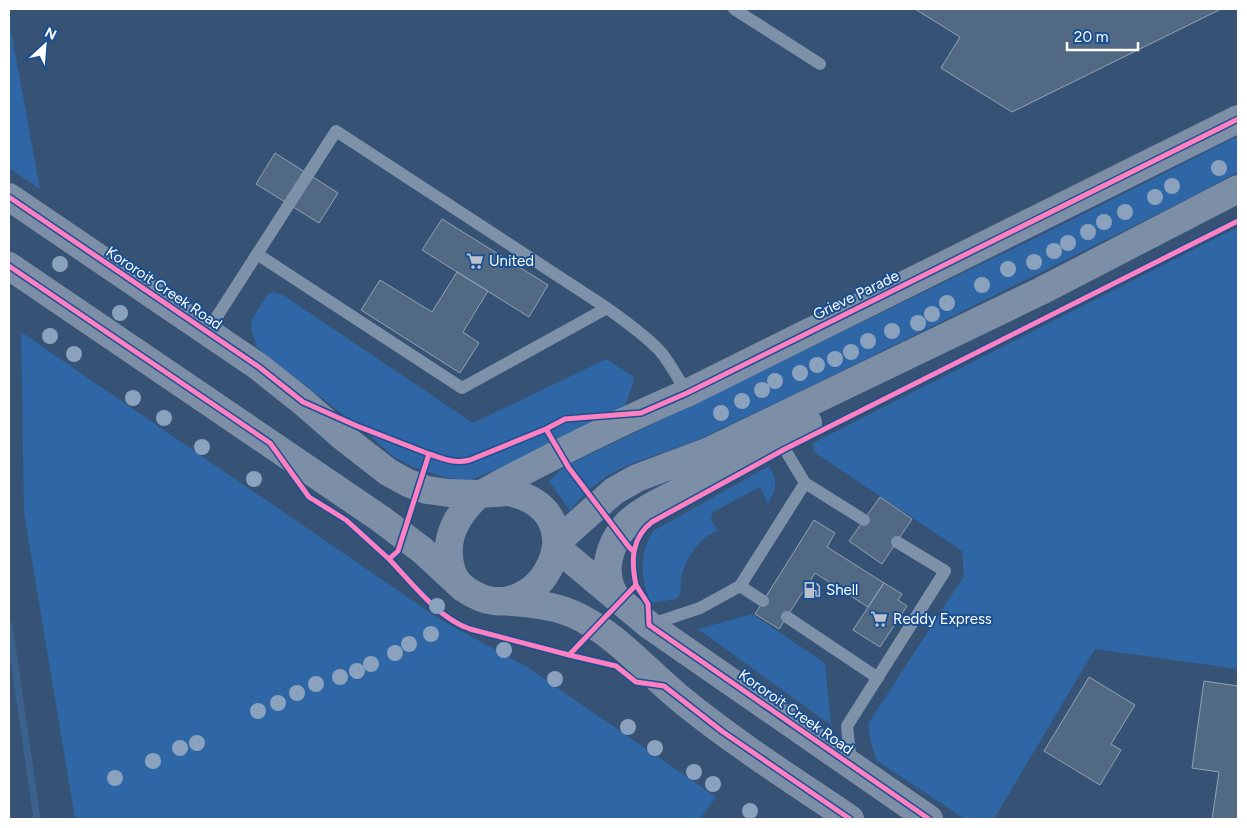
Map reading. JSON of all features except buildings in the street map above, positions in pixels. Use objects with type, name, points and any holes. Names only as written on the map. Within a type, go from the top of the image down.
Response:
[{"type":"main road","name":"Grieve Parade","points":[[482,493],[559,453],[687,393],[1238,119]]},
{"type":"main road","points":[[557,545],[604,500],[625,485],[709,450],[774,429],[983,335],[1041,290],[1238,189]]},
{"type":"main road","name":"Kororoit Creek Road","points":[[9,197],[274,379],[304,402],[371,460],[392,475],[427,490],[449,493],[482,493]]},
{"type":"main road","points":[[9,266],[381,519],[422,550],[463,588],[485,599],[551,607],[568,612],[587,622],[622,646],[664,686],[716,727],[850,819]]},
{"type":"main road","points":[[616,597],[609,584],[608,565],[613,545],[626,525],[774,429]]},
{"type":"main road","points":[[463,588],[451,571],[448,555],[452,529],[458,518],[482,493],[509,492],[526,497],[534,501],[550,517],[555,530],[557,545],[549,571],[540,582],[520,596],[499,601]]},
{"type":"main road","name":"Kororoit Creek Road","points":[[557,545],[649,625],[929,819]]},
{"type":"lane","points":[[734,9],[820,64]]},
{"type":"lane","points":[[207,332],[336,131],[607,308],[643,335],[660,351],[687,393]]},
{"type":"lane","points":[[258,254],[462,388],[607,308]]},
{"type":"lane","points":[[774,429],[805,483],[864,520]]},
{"type":"lane","points":[[649,625],[700,608],[740,586],[805,483]]},
{"type":"lane","points":[[851,765],[847,726],[945,571],[897,542]]},
{"type":"lane","points":[[740,586],[763,601]]},
{"type":"lane","points":[[787,617],[878,678]]},
{"type":"shaded area","points":[[9,20],[40,189],[9,168]]},
{"type":"shaded area","points":[[1238,136],[1238,172],[1166,210],[812,386],[699,439],[614,472],[584,495],[570,511],[549,481],[564,467],[1035,238]]},
{"type":"shaded area","points":[[1238,227],[1238,669],[1095,649],[994,819],[965,819],[877,761],[871,743],[868,724],[964,576],[962,551],[814,452],[813,443]]},
{"type":"shaded area","points":[[273,292],[283,295],[473,423],[606,359],[633,376],[634,381],[625,406],[506,466],[470,480],[447,478],[413,467],[394,457],[367,433],[257,348],[251,328],[252,319],[268,294]]},
{"type":"shaded area","points":[[21,332],[441,620],[527,667],[716,797],[700,819],[75,819],[24,513]]},
{"type":"shaded area","points":[[769,466],[774,476],[775,485],[768,504],[760,487],[713,512],[711,519],[718,531],[699,544],[689,558],[681,580],[681,592],[677,599],[651,603],[643,575],[643,557],[648,539],[653,531]]},
{"type":"shaded area","points":[[752,614],[825,663],[831,725],[698,629]]},
{"type":"waterway","points":[[9,625],[37,819]]},
{"type":"cycle path","points":[[546,429],[565,419],[641,413],[687,393],[1238,119]]},
{"type":"cycle path","points":[[9,197],[259,367],[303,402],[357,426],[429,454]]},
{"type":"cycle path","points":[[633,551],[569,468],[546,429],[470,460],[454,461],[429,454],[398,551],[389,559],[426,599],[458,624],[470,629],[569,655],[636,585],[633,567],[634,550],[640,535],[652,522],[785,449],[1238,221]]},
{"type":"cycle path","points":[[9,266],[270,443],[309,497],[346,520],[389,559]]},
{"type":"cycle path","points":[[636,585],[648,604],[649,625],[929,819]]},
{"type":"cycle path","points":[[569,655],[616,666],[636,682],[664,686],[723,732],[850,819]]},
{"type":"place","name":"United","points":[[475,261]]},
{"type":"place","name":"Shell","points":[[812,590]]},
{"type":"place","name":"Reddy Express","points":[[879,619]]}]
